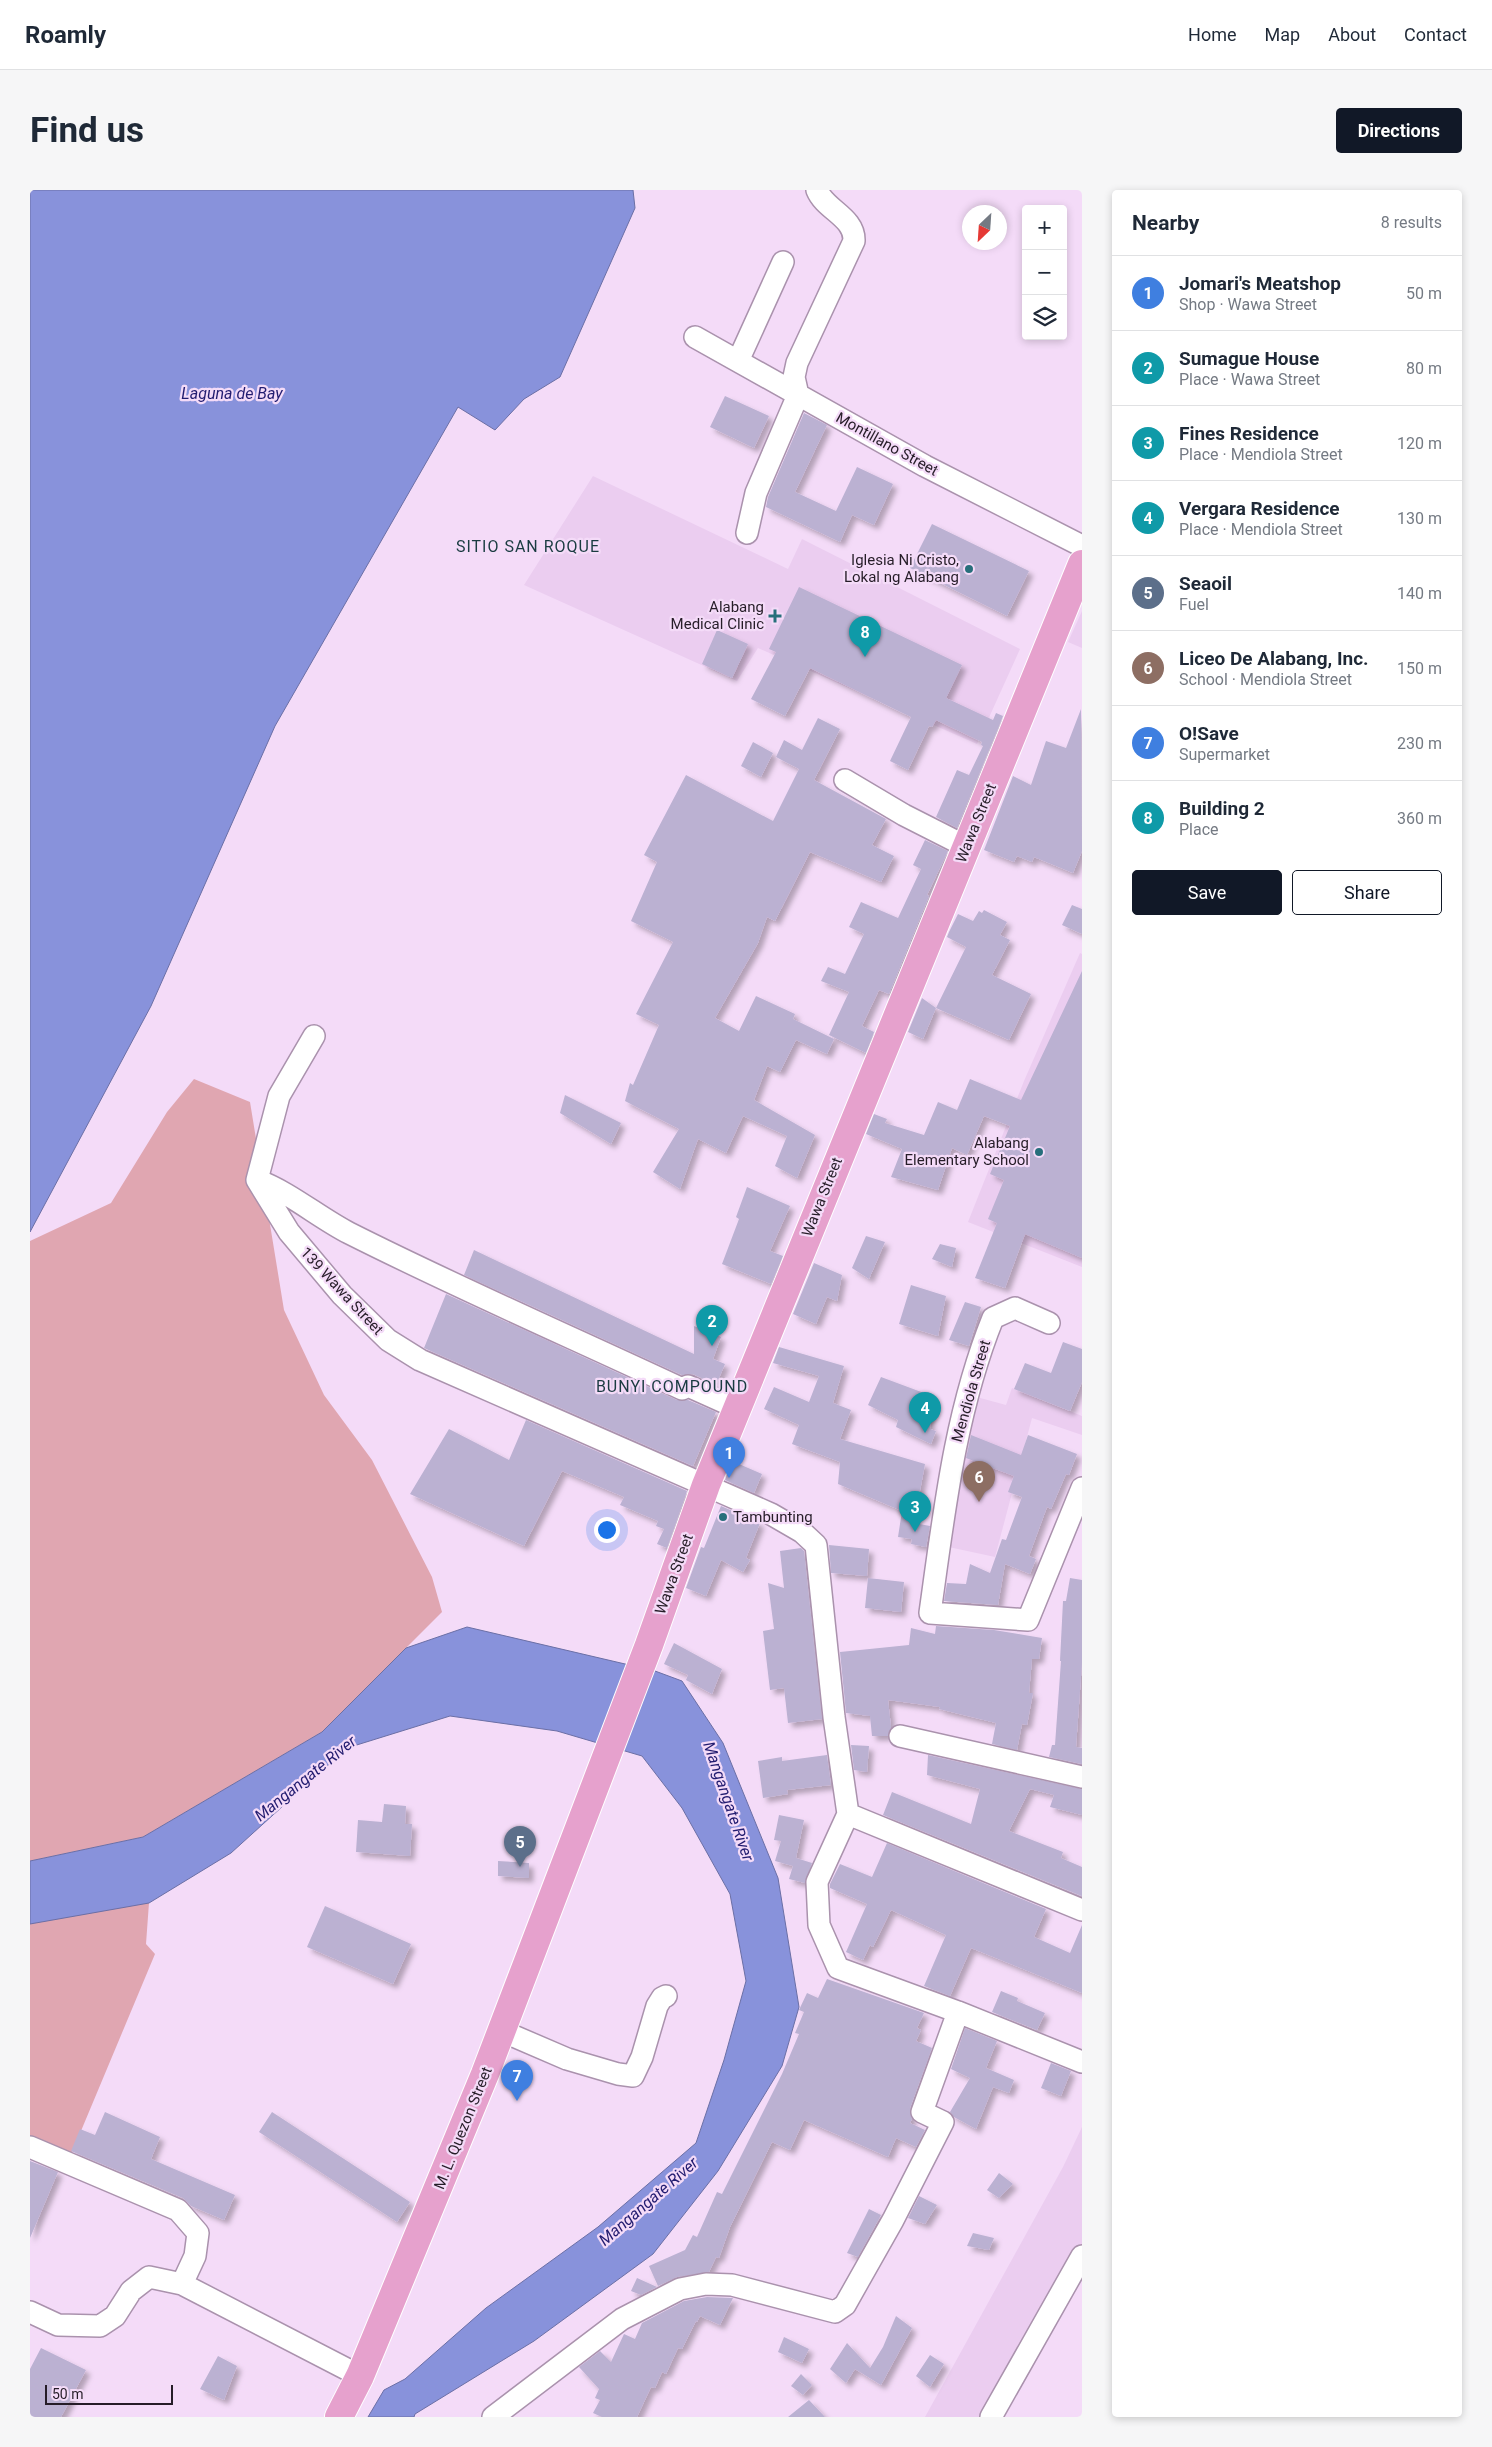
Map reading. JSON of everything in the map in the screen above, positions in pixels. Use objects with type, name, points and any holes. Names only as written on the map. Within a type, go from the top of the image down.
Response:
[{"type":"main road","name":"Wawa Street","points":[[575,1835],[644,1658],[706,1485],[1082,564]]},
{"type":"main road","name":"M. L. Quezon Street","points":[[340,2417],[360,2376],[502,2031],[575,1835]]},
{"type":"street","points":[[748,533],[756,493],[798,395],[794,377],[797,363],[854,241],[854,233],[850,226],[821,198],[817,190]]},
{"type":"street","points":[[738,361],[783,262]]},
{"type":"street","name":"Montillano Street","points":[[696,337],[925,466],[1082,546]]},
{"type":"street","points":[[844,780],[904,815],[966,847]]},
{"type":"street","points":[[314,1036],[279,1096],[257,1180],[277,1188],[347,1232],[460,1286],[682,1389],[688,1386],[737,1408]]},
{"type":"street","name":"139 Wawa Street","points":[[257,1180],[288,1232],[342,1295],[388,1340],[420,1360],[771,1514],[802,1532],[816,1545],[834,1717],[848,1814]]},
{"type":"street","name":"Mendiola Street","points":[[1049,1323],[1015,1308],[993,1318],[977,1359],[952,1457],[930,1613],[1028,1620],[1074,1528],[1082,1488]]},
{"type":"street","points":[[900,1736],[1082,1777]]},
{"type":"street","points":[[1082,1910],[848,1814],[817,1882],[819,1925],[838,1968],[958,2012],[1082,2062]]},
{"type":"street","points":[[502,2031],[568,2059],[618,2074],[633,2076],[639,2065],[657,2006],[662,1998],[666,1996]]},
{"type":"street","points":[[494,2417],[622,2319],[680,2289],[706,2284],[732,2285],[835,2312],[845,2305],[893,2220],[943,2122],[922,2112],[958,2012]]},
{"type":"street","points":[[30,2147],[178,2210],[198,2232],[195,2256],[182,2284]]},
{"type":"street","points":[[990,2417],[1082,2256]]},
{"type":"street","points":[[30,2312],[58,2325],[100,2326],[115,2316],[131,2291],[149,2277],[182,2284],[360,2376]]},
{"type":"shaded area","name":"Alabang Medical Clinic","points":[[593,476],[788,569],[802,539],[1020,649],[977,744],[758,648],[737,681],[524,585]]},
{"type":"shaded area","points":[[1082,611],[1082,648],[1068,642]]},
{"type":"shaded area","name":"Alabang Elementary School","points":[[1080,953],[1082,954],[1082,1267],[968,1222],[1024,1081]]},
{"type":"shaded area","points":[[194,1079],[250,1102],[284,1310],[324,1395],[372,1460],[432,1577],[442,1612],[322,1732],[143,1837],[30,1861],[30,1241],[111,1203],[167,1112]]},
{"type":"shaded area","points":[[1012,1388],[1082,1416],[1082,1435],[1032,1418],[995,1557],[944,1546],[973,1396],[1006,1405]]},
{"type":"shaded area","points":[[150,1889],[146,1944],[155,1954],[68,2162],[30,2145],[30,1922]]},
{"type":"shaded area","points":[[1082,2127],[1082,2270],[998,2417],[925,2417],[1063,2167]]},
{"type":"water","name":"Laguna de Bay","points":[[30,190],[633,190],[635,208],[560,377],[524,399],[495,430],[458,407],[275,726],[151,1006],[30,1232]]},
{"type":"water","name":"Mangangate River","points":[[467,1627],[655,1671],[682,1681],[723,1743],[778,1878],[799,2007],[782,2066],[718,2171],[653,2254],[534,2341],[415,2414],[414,2417],[368,2417],[384,2390],[405,2379],[486,2308],[598,2227],[696,2143],[724,2060],[746,1981],[730,1894],[682,1808],[642,1756],[557,1731],[450,1716],[347,1748],[231,1853],[149,1903],[30,1924],[30,1861],[143,1837],[322,1732],[406,1648]]},
{"type":"building","points":[[725,396],[769,416],[754,448],[710,427]]},
{"type":"building","points":[[804,413],[827,425],[795,492],[836,511],[857,467],[893,484],[874,525],[852,515],[840,542],[766,507],[768,497]]},
{"type":"building","name":"Iglesia Ni Cristo, Lokal ng Alabang","points":[[932,524],[1029,571],[1007,616],[910,568]]},
{"type":"building","points":[[799,587],[962,665],[946,698],[993,720],[996,713],[1003,716],[957,828],[936,817],[957,770],[969,775],[983,746],[981,745],[982,742],[936,720],[932,727],[929,726],[908,770],[890,761],[911,717],[810,668],[785,716],[751,699],[776,652],[769,649]]},
{"type":"building","points":[[717,630],[748,644],[732,678],[702,664]]},
{"type":"building","points":[[1081,709],[1082,851],[1073,873],[1034,857],[1032,862],[1017,856],[1014,862],[984,850],[1013,776],[1031,785],[1046,741],[1066,748]]},
{"type":"building","points":[[818,718],[840,729],[814,780],[886,819],[872,845],[894,856],[881,882],[810,852],[775,921],[767,917],[758,943],[715,1018],[739,1031],[756,996],[795,1014],[793,1019],[834,1039],[827,1054],[796,1040],[780,1072],[767,1066],[754,1100],[815,1135],[797,1178],[775,1166],[787,1136],[743,1116],[726,1153],[698,1139],[680,1189],[653,1172],[679,1129],[625,1101],[630,1083],[633,1085],[659,1025],[636,1014],[673,942],[631,921],[657,862],[644,855],[686,775],[773,821],[799,769],[776,757],[784,740],[802,750]]},
{"type":"building","points":[[753,742],[773,753],[761,777],[741,766]]},
{"type":"building","points":[[925,840],[948,851],[927,895],[929,896],[889,994],[879,990],[862,1026],[874,1032],[866,1053],[829,1035],[849,992],[821,981],[828,967],[845,974],[864,934],[849,927],[861,902],[898,918],[921,869],[913,865]]},
{"type":"building","points":[[1072,905],[1082,909],[1082,934],[1062,925]]},
{"type":"building","points":[[984,910],[1007,922],[1000,935],[1010,940],[992,975],[1031,994],[1009,1040],[936,1008],[966,947],[947,937],[949,932],[958,914],[973,921],[979,911],[982,913]]},
{"type":"building","name":"Alabang Elementary School","points":[[1082,971],[1082,1258],[1025,1234],[1005,1288],[975,1278],[997,1223],[988,1219],[1004,1180],[990,1174],[1010,1126],[984,1116],[967,1155],[952,1148],[938,1190],[891,1177],[902,1149],[866,1134],[874,1114],[887,1119],[885,1123],[924,1135],[938,1102],[957,1110],[970,1079],[1021,1100]]},
{"type":"building","points":[[922,998],[936,1008],[923,1039],[908,1032]]},
{"type":"building","points":[[565,1095],[621,1123],[611,1144],[560,1113]]},
{"type":"building","points":[[747,1187],[790,1206],[770,1251],[783,1256],[771,1284],[722,1264],[739,1219],[736,1217]]},
{"type":"building","points":[[866,1236],[885,1242],[869,1279],[852,1268]]},
{"type":"building","points":[[940,1244],[956,1248],[952,1267],[932,1259]]},
{"type":"building","points":[[474,1250],[694,1354],[694,1326],[721,1337],[713,1359],[725,1364],[716,1385],[693,1374],[682,1375],[464,1275]]},
{"type":"building","points":[[814,1263],[842,1275],[837,1301],[827,1297],[816,1324],[793,1314]]},
{"type":"building","points":[[911,1285],[946,1296],[938,1336],[899,1324]]},
{"type":"building","points":[[446,1294],[677,1400],[688,1400],[716,1412],[693,1466],[424,1348]]},
{"type":"building","points":[[965,1302],[981,1307],[969,1346],[949,1340]]},
{"type":"building","points":[[1063,1342],[1082,1349],[1082,1382],[1070,1411],[1014,1389],[1025,1363],[1051,1373]]},
{"type":"building","points":[[779,1347],[844,1366],[833,1403],[851,1410],[840,1439],[925,1464],[914,1523],[930,1526],[926,1547],[911,1544],[912,1539],[898,1537],[902,1511],[838,1484],[840,1462],[792,1444],[799,1425],[764,1409],[774,1387],[809,1402],[819,1376],[773,1363]]},
{"type":"building","points":[[881,1377],[932,1396],[930,1429],[936,1431],[931,1444],[896,1427],[898,1420],[868,1405]]},
{"type":"building","points":[[526,1420],[687,1491],[667,1548],[657,1544],[664,1529],[656,1526],[658,1521],[620,1505],[624,1497],[562,1471],[524,1546],[410,1494],[449,1429],[509,1460]]},
{"type":"building","points":[[971,1435],[1021,1455],[1028,1435],[1077,1454],[1069,1475],[1066,1474],[1051,1509],[1047,1507],[1029,1556],[1036,1559],[1030,1574],[1005,1564],[998,1605],[944,1601],[947,1583],[966,1584],[970,1564],[990,1573],[1002,1539],[1006,1540],[1022,1497],[1008,1492],[1014,1476],[966,1458]]},
{"type":"building","points":[[732,1461],[762,1474],[754,1493],[725,1480]]},
{"type":"building","points":[[721,1506],[760,1523],[746,1558],[750,1560],[743,1572],[721,1560],[706,1596],[686,1588],[701,1547],[704,1548]]},
{"type":"building","points":[[829,1545],[869,1549],[867,1576],[831,1573]]},
{"type":"building","points":[[801,1548],[804,1551],[822,1719],[788,1723],[784,1688],[770,1690],[763,1631],[774,1629],[768,1583],[784,1588],[780,1551]]},
{"type":"building","points":[[868,1578],[904,1582],[901,1612],[865,1608]]},
{"type":"building","points":[[1070,1578],[1082,1580],[1082,1662],[1076,1747],[1082,1748],[1082,1764],[1049,1757],[1052,1745],[1055,1745],[1063,1601],[1066,1601]]},
{"type":"building","points":[[936,1626],[994,1630],[1042,1638],[1039,1659],[1032,1659],[1029,1693],[1033,1693],[1027,1725],[1022,1724],[1017,1750],[992,1744],[996,1723],[939,1709],[940,1707],[888,1700],[891,1727],[888,1736],[872,1736],[870,1716],[846,1713],[840,1652],[909,1645],[911,1628],[935,1634]]},
{"type":"building","points":[[674,1643],[722,1669],[712,1694],[686,1680],[688,1675],[664,1664]]},
{"type":"building","points":[[851,1745],[869,1746],[867,1772],[854,1770]]},
{"type":"building","points":[[827,1755],[831,1785],[787,1790],[788,1794],[763,1798],[758,1761],[782,1757],[782,1761]]},
{"type":"building","points":[[928,1755],[1082,1789],[1082,1815],[1050,1807],[1054,1795],[1030,1789],[1009,1831],[1063,1852],[1061,1858],[1082,1867],[1082,1896],[883,1815],[892,1792],[971,1824],[980,1789],[927,1775]]},
{"type":"building","points":[[384,1804],[406,1806],[405,1824],[412,1824],[410,1856],[356,1852],[358,1820],[382,1822]]},
{"type":"building","points":[[779,1815],[804,1820],[796,1858],[812,1863],[805,1883],[789,1879],[793,1866],[775,1861],[781,1841],[774,1840]]},
{"type":"building","points":[[887,1843],[1046,1909],[1034,1937],[1070,1953],[1082,1925],[1082,1993],[971,1948],[950,1996],[924,1986],[946,1935],[891,1910],[873,1947],[870,1945],[863,1960],[846,1952],[867,1904],[830,1888],[830,1884],[840,1864],[872,1877]]},
{"type":"building","points":[[498,1861],[529,1863],[529,1878],[498,1876]]},
{"type":"building","points":[[325,1906],[411,1944],[393,1984],[307,1947]]},
{"type":"building","points":[[827,1979],[924,2013],[917,2028],[921,2030],[916,2041],[932,2048],[910,2108],[912,2119],[910,2123],[925,2130],[916,2147],[896,2138],[888,2157],[804,2120],[790,2150],[772,2142],[730,2227],[719,2258],[716,2257],[709,2272],[677,2277],[658,2286],[649,2266],[685,2250],[693,2235],[697,2237],[717,2192],[722,2194],[782,2074],[799,2034],[795,2033],[804,2012],[799,2010],[807,1993],[818,1998]]},
{"type":"building","points":[[1001,1991],[1018,1998],[1017,2001],[1045,2013],[1037,2030],[992,2012]]},
{"type":"building","points":[[965,2028],[997,2041],[986,2068],[1014,2080],[1009,2093],[993,2087],[976,2129],[954,2117],[950,2112],[970,2078],[951,2069]]},
{"type":"building","points":[[1051,2063],[1071,2071],[1061,2096],[1041,2088]]},
{"type":"building","points":[[105,2112],[160,2137],[151,2159],[235,2195],[224,2220],[191,2206],[183,2198],[71,2151],[80,2129],[95,2135]]},
{"type":"building","points":[[272,2112],[410,2202],[397,2222],[259,2132]]},
{"type":"building","points":[[30,2161],[58,2172],[30,2238]]},
{"type":"building","points":[[999,2173],[1013,2184],[999,2198],[987,2190]]},
{"type":"building","points":[[919,2196],[937,2205],[925,2224],[908,2218]]},
{"type":"building","points":[[869,2209],[881,2215],[858,2257],[847,2253]]},
{"type":"building","points":[[973,2233],[994,2238],[989,2250],[967,2246]]},
{"type":"building","points":[[637,2278],[657,2287],[641,2295],[631,2291]]},
{"type":"building","points":[[707,2297],[733,2298],[720,2325],[700,2316],[682,2349],[678,2348],[666,2374],[662,2372],[655,2388],[651,2387],[637,2417],[602,2417],[593,2413],[600,2400],[595,2398],[599,2389],[579,2367],[600,2351],[611,2362],[624,2334],[635,2339],[642,2323],[684,2301]]},
{"type":"building","points":[[896,2316],[912,2328],[881,2385],[855,2369],[846,2383],[830,2369],[847,2343],[870,2368],[883,2347]]},
{"type":"building","points":[[784,2337],[809,2349],[802,2363],[778,2352]]},
{"type":"building","points":[[41,2348],[86,2370],[61,2417],[30,2417],[30,2369]]},
{"type":"building","points":[[930,2355],[944,2364],[930,2387],[916,2376]]},
{"type":"building","points":[[218,2356],[237,2366],[224,2400],[200,2389]]},
{"type":"building","points":[[801,2374],[812,2385],[803,2395],[791,2386]]},
{"type":"building","points":[[809,2400],[825,2417],[788,2417]]},
{"type":"place","name":"Iglesia Ni Cristo, Lokal ng Alabang","points":[[969,569]]},
{"type":"place","name":"Alabang Medical Clinic","points":[[775,616]]},
{"type":"place","name":"Building 2","points":[[865,657]]},
{"type":"place","name":"Alabang Elementary School","points":[[1039,1152]]},
{"type":"place","name":"Sumague House","points":[[712,1346]]},
{"type":"place","name":"Vergara Residence","points":[[925,1433]]},
{"type":"place","name":"Jomari's Meatshop","points":[[729,1478]]},
{"type":"place","name":"Liceo De Alabang, Inc.","points":[[979,1502]]},
{"type":"place","name":"Tambunting","points":[[723,1517]]},
{"type":"place","name":"Fines Residence","points":[[915,1532]]},
{"type":"place","name":"Seaoil","points":[[520,1867]]},
{"type":"place","name":"O!Save","points":[[517,2101]]},
{"type":"district","name":"SITIO SAN ROQUE","points":[[528,546]]},
{"type":"district","name":"BUNYI COMPOUND","points":[[672,1386]]}]
